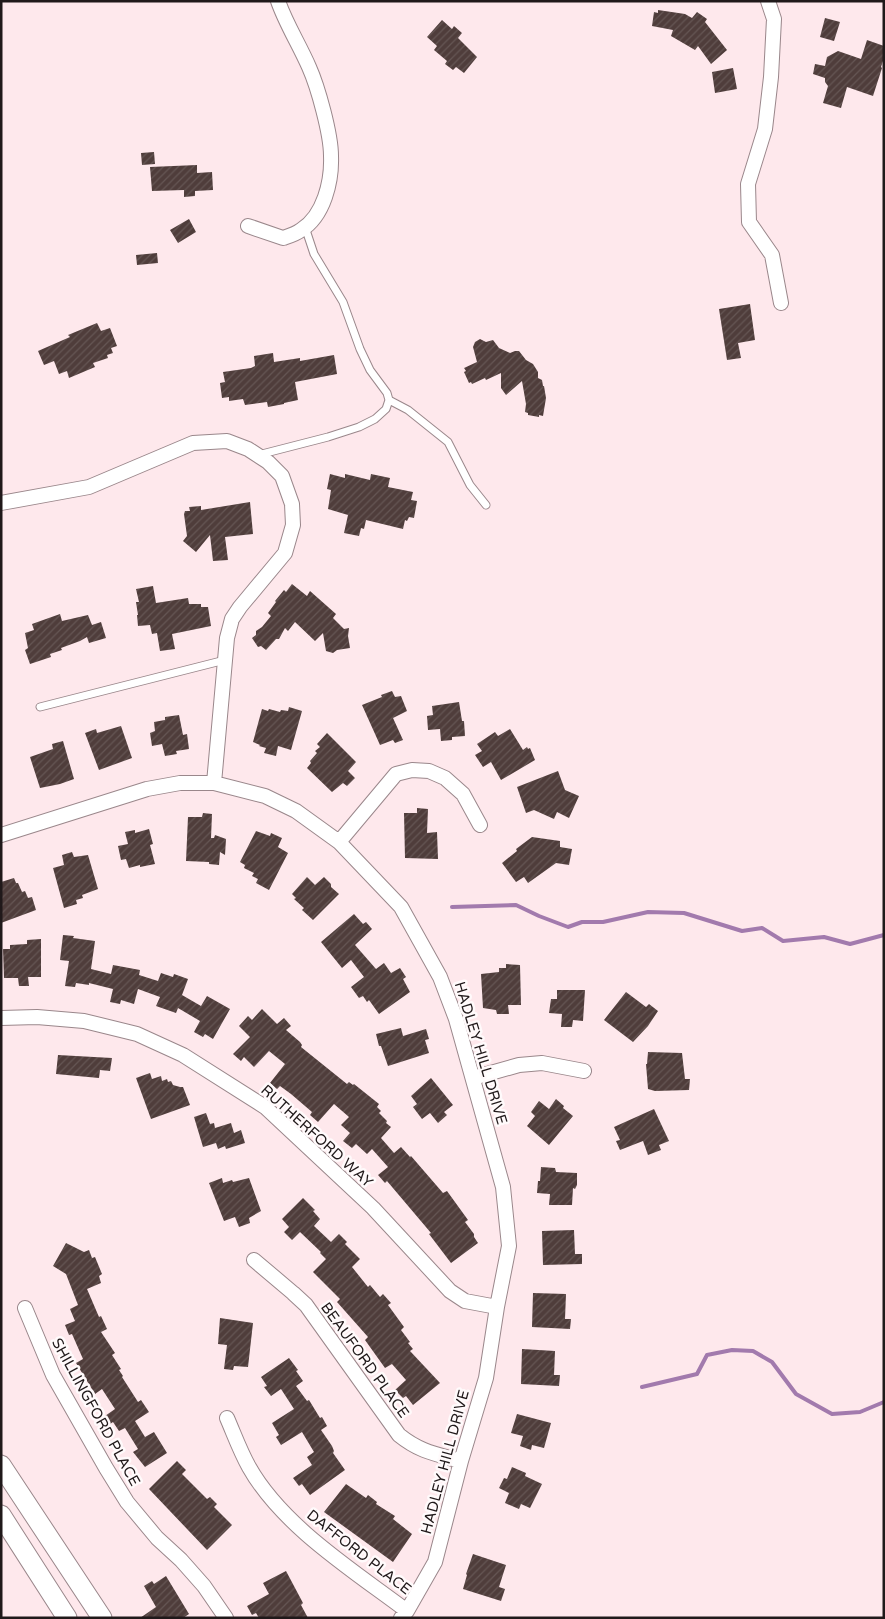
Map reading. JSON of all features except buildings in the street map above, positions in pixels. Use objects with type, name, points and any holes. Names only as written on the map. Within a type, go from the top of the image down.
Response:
[{"type":"main road","points":[[1,1465],[102,1618]]},
{"type":"main road","points":[[1,1515],[67,1618]]},
{"type":"street","points":[[248,226],[283,238],[301,230],[315,217],[324,199],[330,178],[331,154],[324,117],[310,68],[286,22],[278,1]]},
{"type":"street","points":[[768,1],[774,19],[771,77],[765,129],[748,184],[749,222],[772,255],[780,303]]},
{"type":"street","points":[[1,503],[89,487],[193,443],[227,441],[258,455],[282,476],[292,504],[293,525],[285,553],[232,619],[227,638],[214,783]]},
{"type":"street","points":[[339,842],[396,774],[412,770],[429,771],[446,778],[463,794],[480,825]]},
{"type":"street","name":"HADLEY HILL DRIVE","points":[[1,835],[147,789],[180,783],[214,783],[265,796],[296,811],[339,842],[400,907],[440,977],[456,1020],[503,1187],[509,1246],[486,1378],[461,1461],[435,1562],[404,1614]]},
{"type":"street","name":"RUTHERFORD WAY","points":[[1,1018],[36,1017],[84,1021],[137,1034],[183,1055],[265,1107],[373,1208],[450,1291],[465,1301],[497,1307]]},
{"type":"street","points":[[473,1078],[519,1065],[542,1063],[584,1071]]},
{"type":"street","name":"BEAUFORD PLACE","points":[[254,1260],[306,1305],[399,1435],[421,1450],[461,1461]]},
{"type":"street","name":"SHILLINGFORD PLACE","points":[[25,1308],[53,1375],[127,1502],[157,1538],[181,1560],[204,1586],[226,1618]]},
{"type":"street","name":"DAFFORD PLACE","points":[[227,1418],[249,1467],[267,1494],[321,1546],[404,1614]]},
{"type":"lane","points":[[305,227],[314,254],[343,302],[360,349],[370,370],[390,400],[408,410],[448,442],[470,485],[486,506]]},
{"type":"lane","points":[[258,455],[359,427],[375,419],[386,409],[390,400]]},
{"type":"lane","points":[[40,707],[225,660]]},
{"type":"waterway","points":[[452,907],[516,905],[568,927],[582,922],[603,922],[648,912],[684,913],[742,931],[762,928],[783,941],[824,937],[850,944],[884,935]]},
{"type":"waterway","points":[[642,1387],[697,1374],[707,1355],[732,1350],[753,1351],[772,1362],[796,1394],[832,1414],[860,1412],[884,1402]]}]
